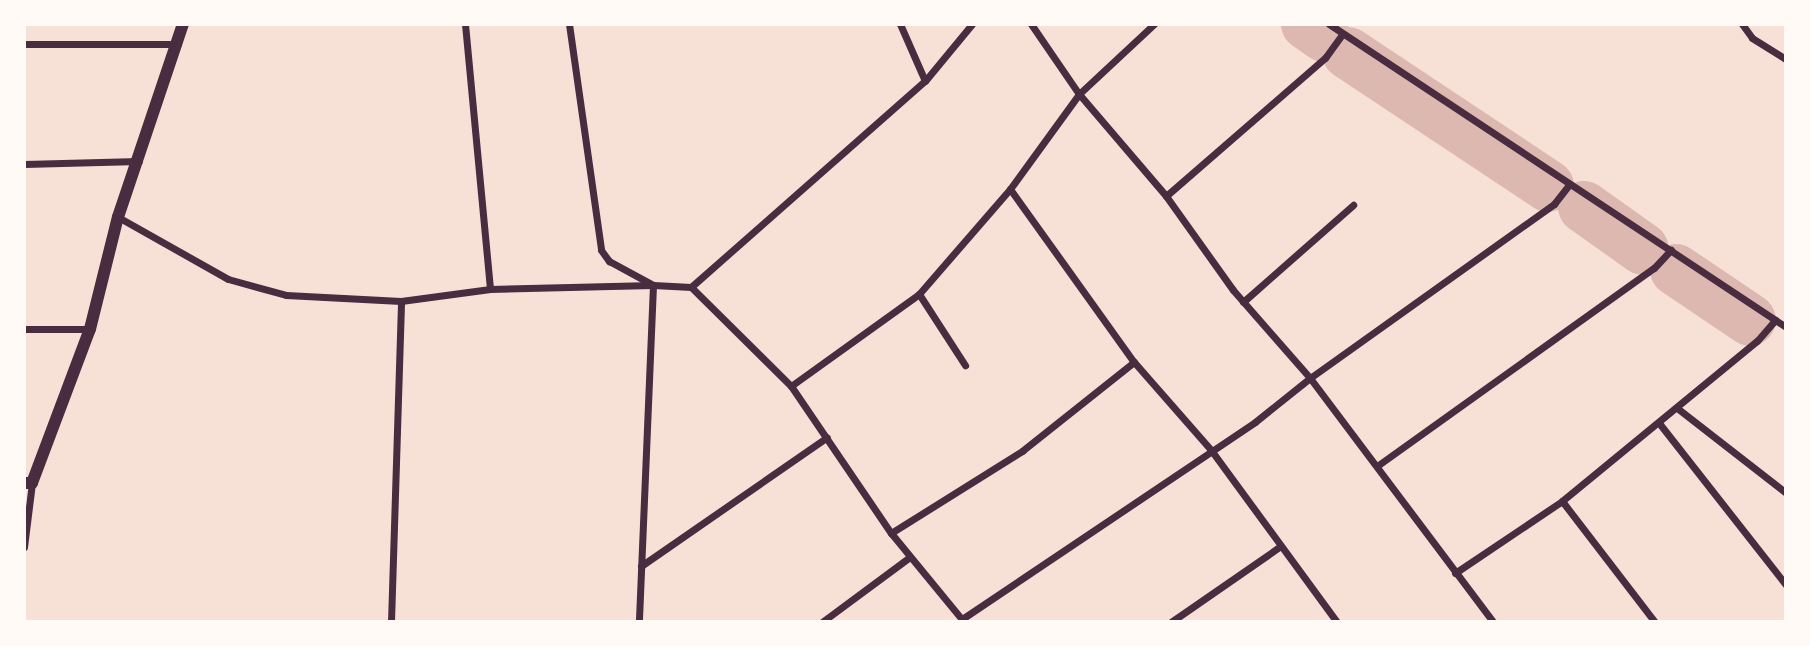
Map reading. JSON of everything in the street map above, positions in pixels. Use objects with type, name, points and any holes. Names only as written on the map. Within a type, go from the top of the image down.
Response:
[{"type":"street","points":[[24,547],[28,483],[90,329],[118,217],[140,161],[183,24]]},
{"type":"street","points":[[465,24],[490,289]]},
{"type":"street","points":[[569,24],[601,250],[609,261],[653,285]]},
{"type":"street","points":[[900,24],[925,81]]},
{"type":"street","points":[[691,287],[925,81],[972,24]]},
{"type":"street","points":[[1031,24],[1079,94],[1166,196],[1243,302],[1310,377],[1493,621]]},
{"type":"street","points":[[791,386],[919,294],[1010,189],[1079,94],[1154,24]]},
{"type":"street","points":[[1329,24],[1568,186],[1671,250],[1786,327]]},
{"type":"street","points":[[1742,24],[1752,38],[1786,59]]},
{"type":"street","points":[[1166,196],[1325,58],[1342,35]]},
{"type":"street","points":[[24,44],[178,44]]},
{"type":"street","points":[[24,164],[140,161]]},
{"type":"street","points":[[118,217],[228,279],[286,295],[401,301],[490,289],[653,285],[691,287],[791,386],[891,533],[963,620],[1255,422],[1310,377],[1554,204],[1568,186]]},
{"type":"street","points":[[1010,189],[1134,362],[1211,450],[1278,548],[1337,621]]},
{"type":"street","points":[[1243,302],[1353,205]]},
{"type":"street","points":[[1377,466],[1654,268],[1671,250]]},
{"type":"street","points":[[639,621],[653,285]]},
{"type":"street","points":[[919,294],[965,365]]},
{"type":"street","points":[[391,621],[401,301]]},
{"type":"street","points":[[1455,573],[1562,501],[1757,341],[1775,320]]},
{"type":"street","points":[[24,329],[90,329]]},
{"type":"street","points":[[891,533],[1022,451],[1134,362]]},
{"type":"street","points":[[1677,408],[1786,493]]},
{"type":"street","points":[[1659,423],[1786,585]]},
{"type":"street","points":[[641,566],[827,437]]},
{"type":"street","points":[[1562,501],[1655,621]]},
{"type":"street","points":[[1171,621],[1278,548]]},
{"type":"street","points":[[822,621],[910,557]]},
{"type":"waterway","points":[[1307,24],[1324,36]]},
{"type":"waterway","points":[[1348,53],[1548,186]]},
{"type":"waterway","points":[[1584,207],[1643,249]]},
{"type":"waterway","points":[[1676,270],[1750,320]]}]
